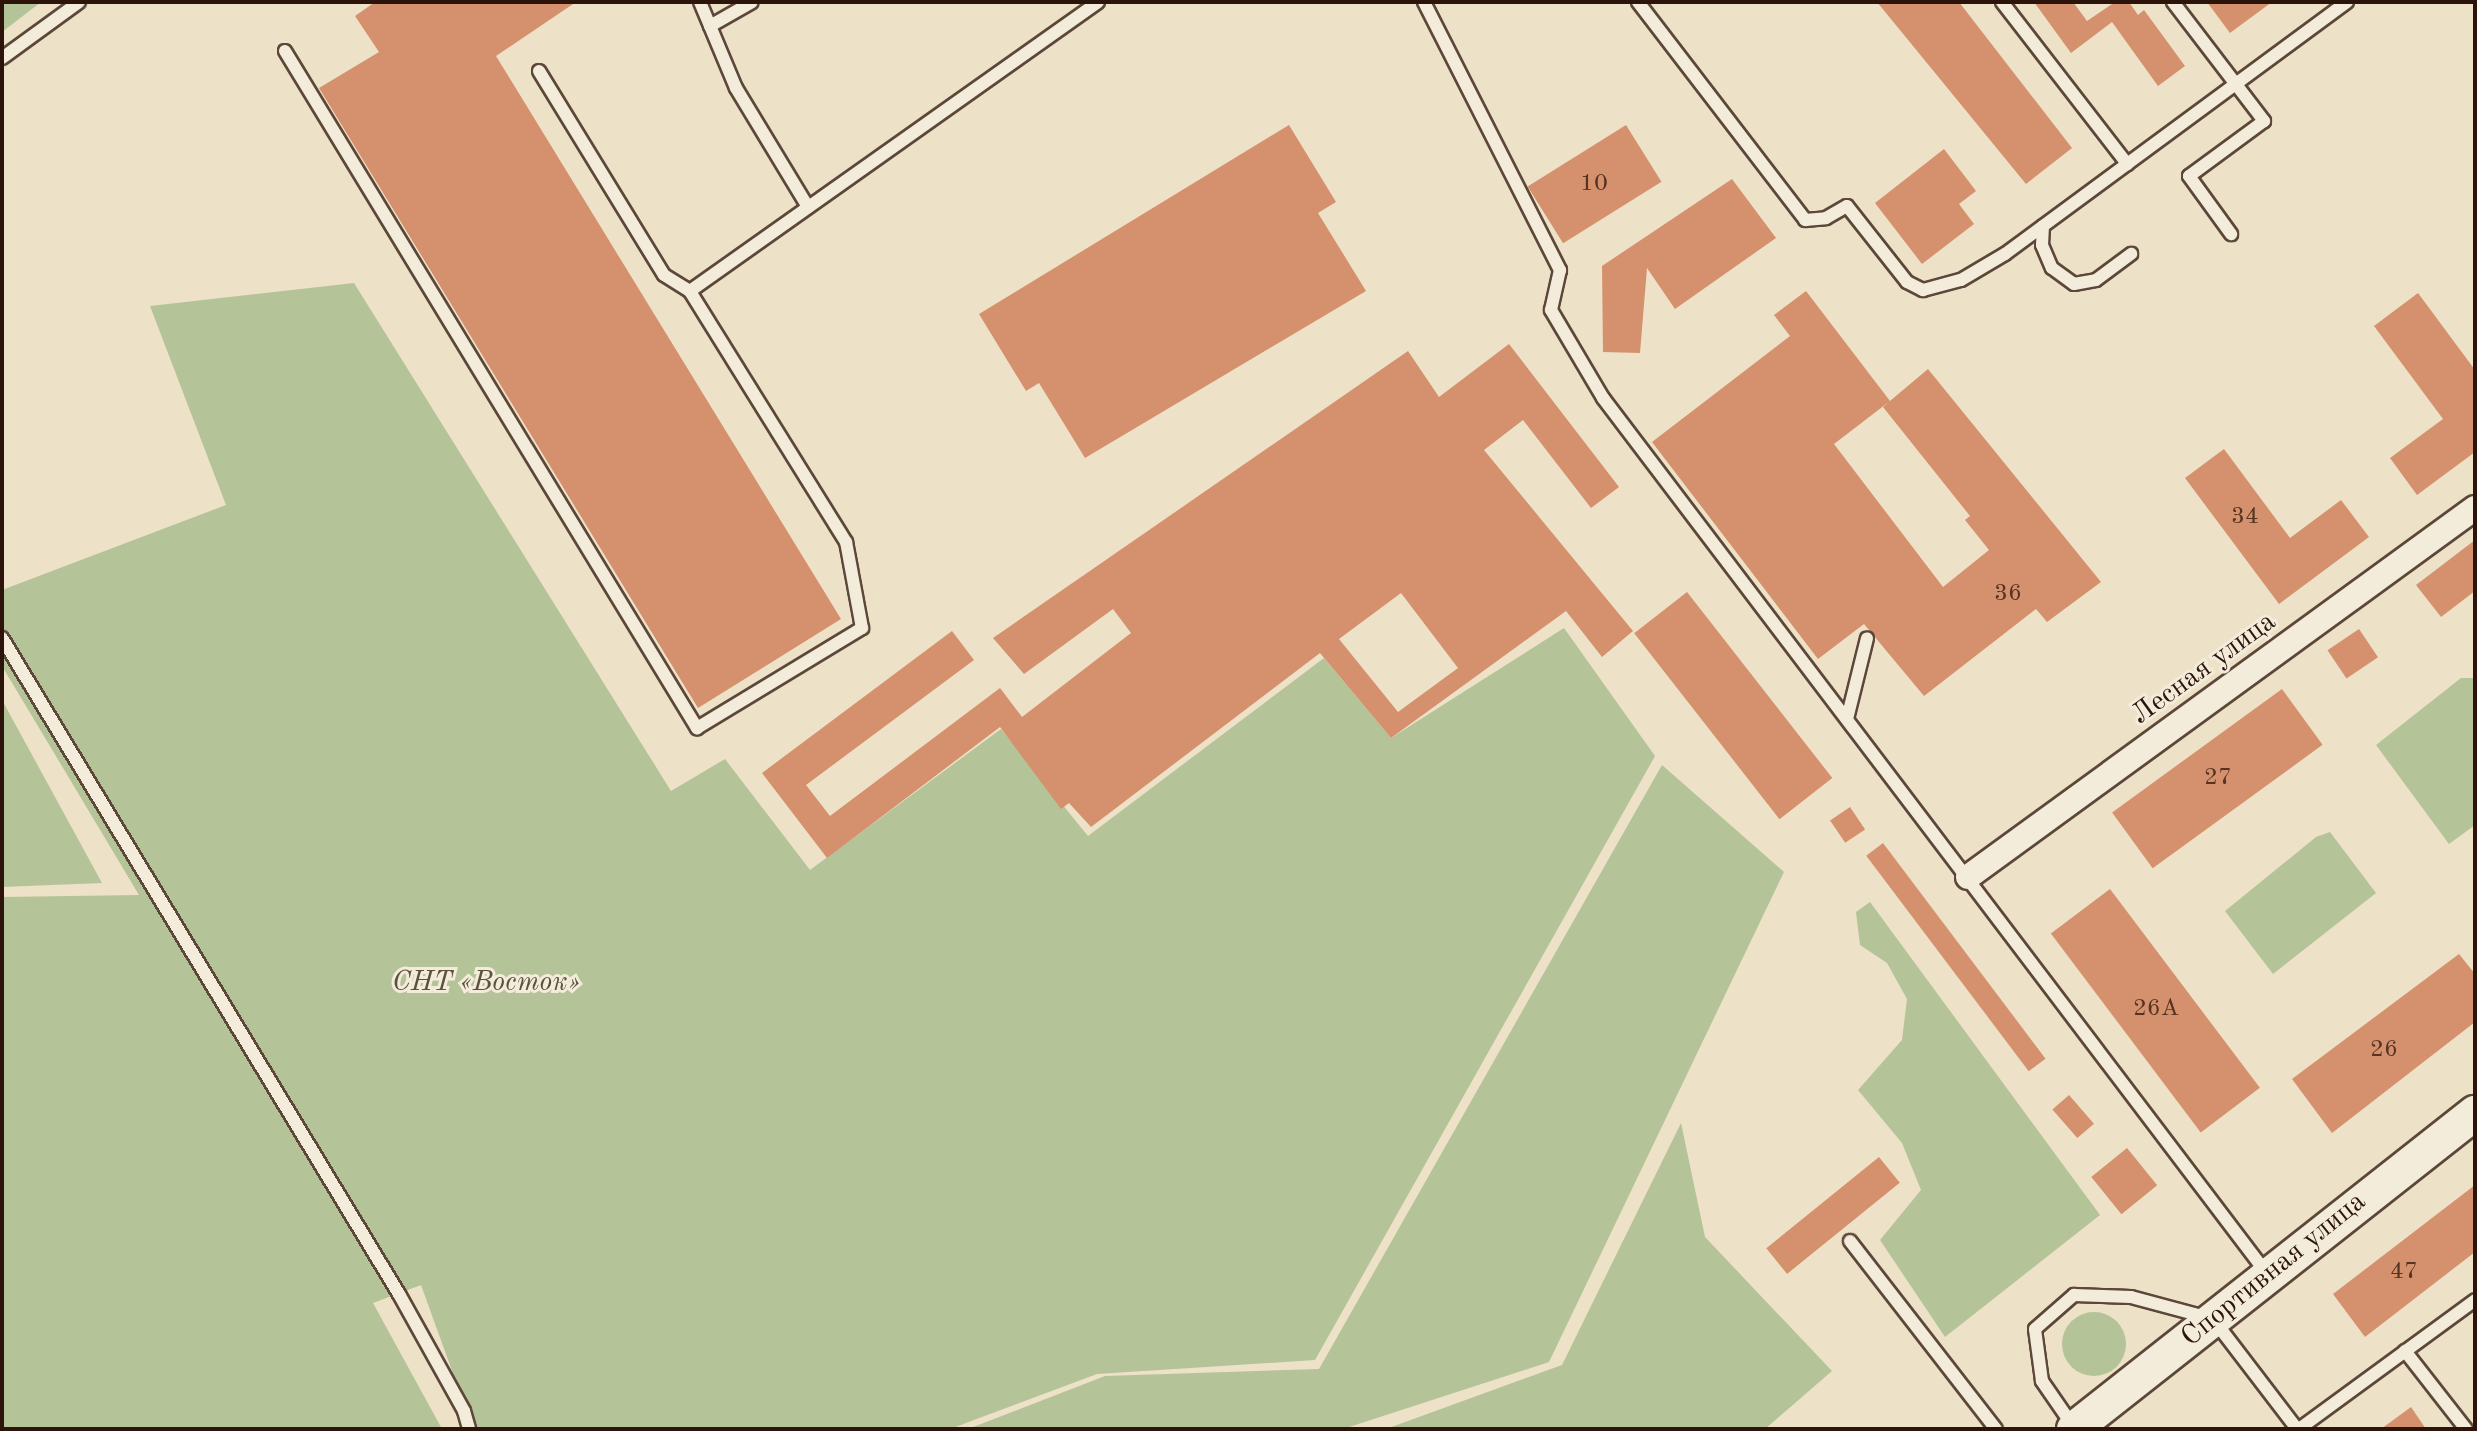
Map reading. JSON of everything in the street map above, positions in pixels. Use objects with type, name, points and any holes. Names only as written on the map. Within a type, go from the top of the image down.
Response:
[{"type":"street","name":"Лесная улица","points":[[1968,877],[2475,508]]},
{"type":"street","name":"Спортивная улица","points":[[2075,1429],[2475,1113]]},
{"type":"lane","points":[[2,58],[79,2]]},
{"type":"lane","points":[[700,2],[736,88],[808,207]]},
{"type":"lane","points":[[710,26],[752,2]]},
{"type":"lane","points":[[690,291],[1098,2]]},
{"type":"lane","points":[[1424,2],[1560,270],[1551,310],[1603,398],[2268,1275]]},
{"type":"lane","points":[[1638,2],[1805,220],[1826,218],[1847,206],[1907,282],[1923,290],[1961,280],[2043,226],[2347,2]]},
{"type":"lane","points":[[2002,2],[2127,164]]},
{"type":"lane","points":[[2173,2],[2264,121],[2189,176],[2231,234]]},
{"type":"lane","points":[[285,51],[697,728],[862,628],[846,542],[690,291],[664,275],[539,71]]},
{"type":"lane","points":[[2043,226],[2042,245],[2052,268],[2074,284],[2096,280],[2131,254]]},
{"type":"lane","points":[[2,638],[399,1294],[464,1411],[469,1429]]},
{"type":"lane","points":[[1847,719],[1867,638]]},
{"type":"lane","points":[[1850,1241],[1996,1429]]},
{"type":"lane","points":[[2075,1429],[2042,1381],[2035,1329],[2074,1295],[2131,1297],[2213,1319],[2298,1429],[2475,1300]]},
{"type":"lane","points":[[2405,1351],[2466,1429]]},
{"type":"green space","points":[[2,2],[41,2],[2,32]]},
{"type":"green space","name":"СНТ «Восток»","points":[[354,283],[671,791],[725,759],[810,870],[1001,729],[1088,836],[1324,658],[1391,738],[1564,628],[1655,756],[1315,1360],[1097,1374],[950,1429],[473,1429],[421,1285],[373,1303],[442,1429],[2,1429],[2,897],[139,895],[2,666],[2,590],[226,505],[150,306]]},
{"type":"green space","points":[[2461,678],[2475,678],[2475,825],[2449,844],[2376,745]]},
{"type":"green space","points":[[2,700],[102,883],[2,887]]},
{"type":"green space","points":[[1662,765],[1784,872],[1549,1362],[1343,1429],[968,1429],[1105,1376],[1319,1369]]},
{"type":"green space","points":[[2330,832],[2376,893],[2273,974],[2225,911],[2316,837]]},
{"type":"green space","points":[[1870,902],[2100,1215],[1945,1337],[1880,1240],[1921,1190],[1902,1143],[1858,1090],[1902,1040],[1907,999],[1887,963],[1860,945],[1856,912]]},
{"type":"green space","points":[[1681,1123],[1705,1237],[1832,1371],[1765,1429],[1386,1429],[1562,1365]]},
{"type":"green space","points":[[2094,1312],[2106,1314],[2117,1321],[2124,1332],[2124,1356],[2117,1367],[2106,1374],[2094,1376],[2082,1374],[2071,1367],[2064,1356],[2062,1344],[2064,1332],[2071,1321],[2082,1314]]},
{"type":"building","points":[[375,2],[576,2],[496,56],[841,619],[698,708],[319,88],[379,52],[355,16]]},
{"type":"building","points":[[1877,2],[1959,2],[2072,148],[2026,184]]},
{"type":"building","points":[[2034,2],[2073,2],[2087,21],[2115,2],[2129,2],[2138,15],[2144,10],[2185,66],[2158,86],[2112,22],[2071,53]]},
{"type":"building","points":[[2207,2],[2272,2],[2230,33]]},
{"type":"building","points":[[1289,125],[1336,202],[1318,213],[1366,291],[1085,458],[1039,383],[1026,391],[979,314]]},
{"type":"building","points":[[1626,125],[1662,182],[1563,243],[1528,186]]},
{"type":"building","points":[[1944,149],[1976,191],[1959,204],[1974,224],[1922,264],[1875,203]]},
{"type":"building","points":[[1732,179],[1776,238],[1675,309],[1647,268],[1640,353],[1603,352],[1602,266]]},
{"type":"building","points":[[1806,291],[1890,401],[1928,369],[2101,582],[2047,622],[2036,609],[1924,696],[1864,624],[1818,659],[1652,442],[1790,336],[1774,315]],"holes":[[[1890,401],[1883,407],[1970,516],[1965,520],[1989,550],[1943,587],[1834,444]]]},
{"type":"building","points":[[2418,293],[2475,370],[2475,452],[2417,495],[2390,458],[2443,419],[2374,326]]},
{"type":"building","points":[[1509,344],[1619,487],[1591,508],[1523,420],[1484,450],[1633,631],[1602,657],[1566,611],[1391,738],[1320,653],[1091,827],[1069,803],[1061,809],[1000,727],[827,858],[762,773],[952,631],[974,660],[806,785],[830,816],[1000,688],[1022,717],[1131,633],[1113,609],[1024,674],[993,638],[1408,351],[1439,397]],"holes":[[[1401,593],[1458,668],[1398,712],[1339,639]]]},
{"type":"building","points":[[2224,449],[2290,538],[2341,500],[2369,537],[2279,604],[2185,478]]},
{"type":"building","points":[[2475,540],[2475,591],[2441,617],[2416,585]]},
{"type":"building","points":[[1687,592],[1832,778],[1779,819],[1634,633]]},
{"type":"building","points":[[2359,629],[2378,657],[2347,678],[2327,650]]},
{"type":"building","points":[[2282,689],[2323,745],[2153,868],[2112,812]]},
{"type":"building","points":[[1850,807],[1865,829],[1845,843],[1830,820]]},
{"type":"building","points":[[1883,843],[2045,1059],[2029,1071],[1866,856]]},
{"type":"building","points":[[2110,889],[2260,1088],[2201,1132],[2051,934]]},
{"type":"building","points":[[2459,954],[2475,974],[2475,1022],[2332,1133],[2292,1079]]},
{"type":"building","points":[[2069,1095],[2094,1124],[2077,1138],[2052,1109]]},
{"type":"building","points":[[2127,1148],[2157,1185],[2121,1214],[2091,1177]]},
{"type":"building","points":[[1879,1157],[1900,1183],[1787,1274],[1766,1248]]},
{"type":"building","points":[[2475,1185],[2475,1252],[2365,1337],[2333,1294]]},
{"type":"building","points":[[2411,1407],[2426,1429],[2381,1429]]}]
